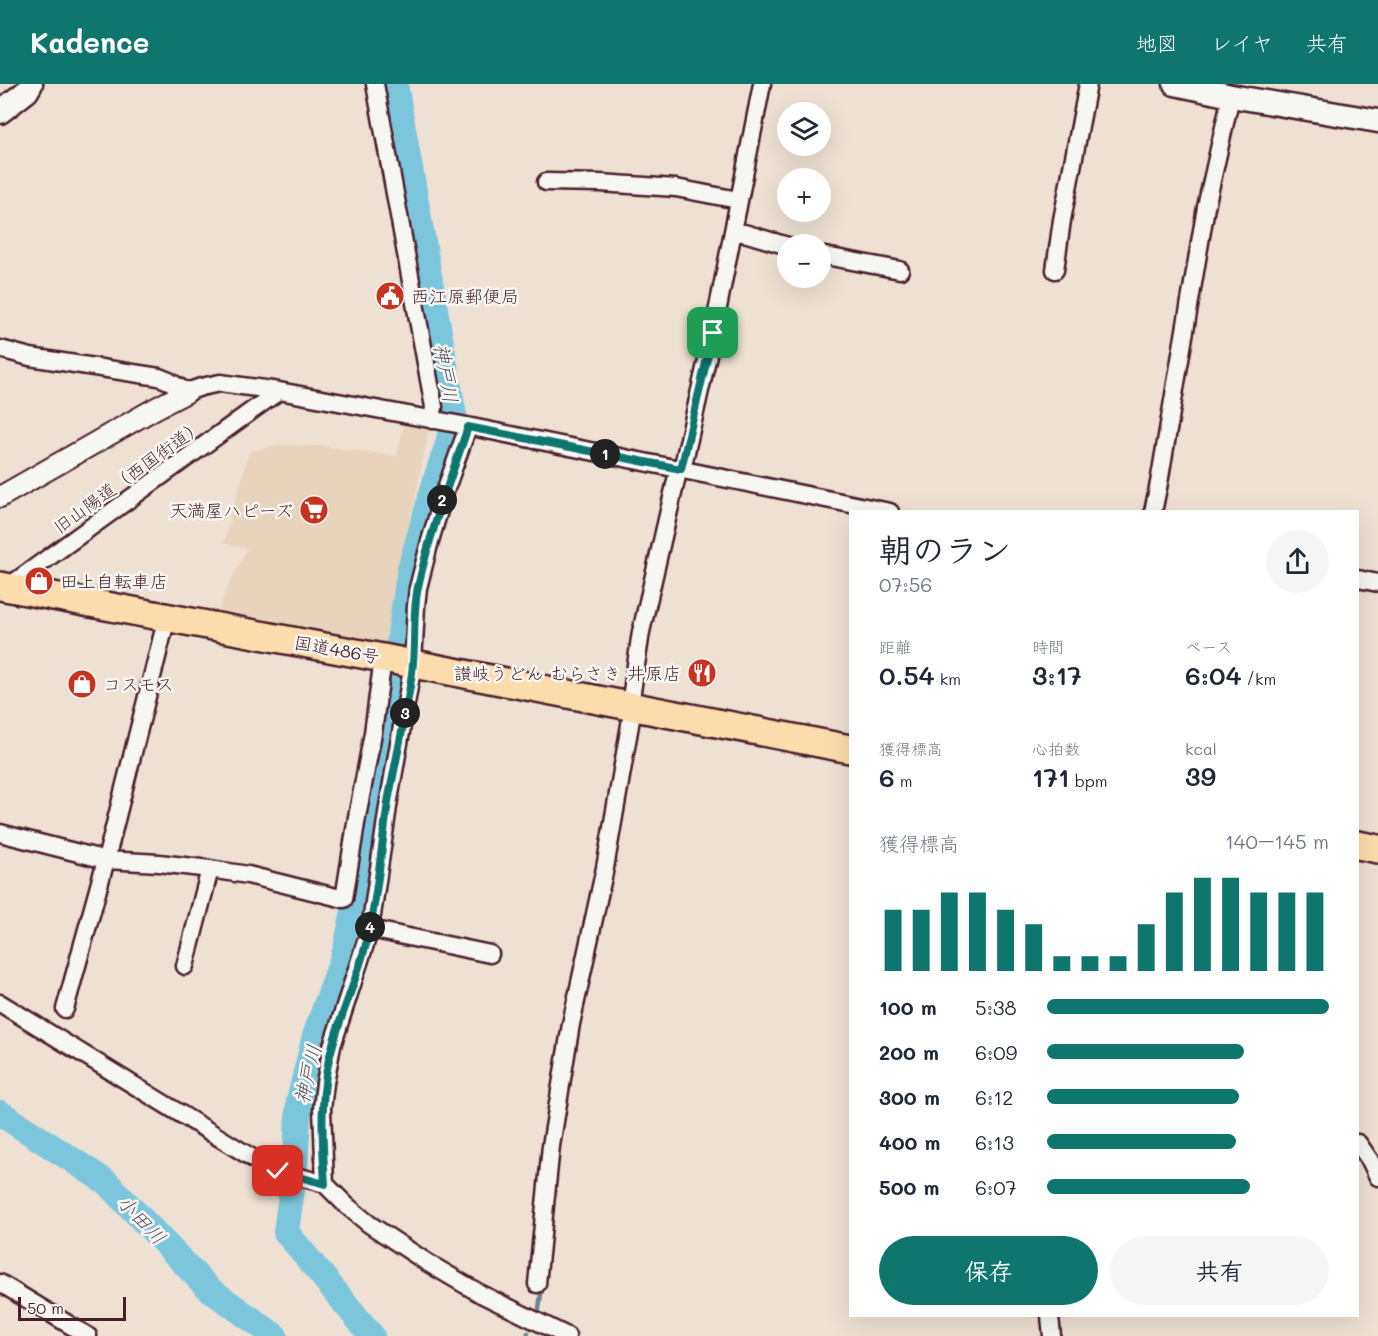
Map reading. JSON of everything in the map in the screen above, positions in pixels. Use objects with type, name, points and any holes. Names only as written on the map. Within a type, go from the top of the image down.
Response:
[{"type":"highway","name":"国道486号","points":[[2,589],[167,617],[849,748]]},
{"type":"highway","points":[[1359,845],[1378,849]]},
{"type":"main road","points":[[0,112],[27,91],[31,84]]},
{"type":"main road","points":[[1175,84],[1378,121]]},
{"type":"street","points":[[375,84],[437,421]]},
{"type":"street","points":[[537,1284],[551,1146],[571,1024],[605,868],[631,719],[641,632],[713,333],[762,84]]},
{"type":"street","points":[[1055,270],[1062,220],[1088,84]]},
{"type":"street","points":[[1153,510],[1206,207],[1231,96]]},
{"type":"street","points":[[546,182],[676,188],[738,200]]},
{"type":"street","points":[[734,230],[777,243]]},
{"type":"street","points":[[831,257],[900,270]]},
{"type":"street","points":[[0,350],[159,378],[187,392]]},
{"type":"street","points":[[0,497],[156,408],[187,392],[220,383],[279,391],[465,426],[880,510]]},
{"type":"street","name":"旧山陽道（西国街道）","points":[[2,589],[279,391]]},
{"type":"street","points":[[0,833],[106,860],[159,863],[248,875],[344,899],[373,733],[416,606],[418,588],[430,541],[465,426]]},
{"type":"street","points":[[1359,579],[1378,583]]},
{"type":"street","points":[[65,1009],[106,860],[167,617]]},
{"type":"street","points":[[320,1182],[322,1109],[327,1073],[332,1046],[370,928],[389,800],[397,661]]},
{"type":"street","points":[[185,966],[210,869]]},
{"type":"street","points":[[370,928],[490,954]]},
{"type":"street","points":[[0,1003],[252,1158],[272,1169],[320,1182],[369,1224],[428,1263],[481,1294],[567,1336]]},
{"type":"street","points":[[1359,1144],[1378,1177]]},
{"type":"street","points":[[0,1283],[88,1336]]},
{"type":"street","points":[[1050,1317],[1052,1336]]},
{"type":"shaded area","points":[[405,419],[430,424],[384,651],[218,617],[224,595],[247,549],[224,543],[249,452],[277,445],[323,446],[397,456]]},
{"type":"waterway","name":"神戸川","points":[[372,1336],[286,1232],[295,1166],[299,1101],[315,1036],[346,949],[370,835],[410,569],[448,444],[454,416],[395,84]]},
{"type":"waterway","name":"小田川","points":[[0,1113],[106,1182],[209,1289],[275,1336]]},
{"type":"waterway","points":[[539,1309],[542,1286]]},
{"type":"place","name":"西江原郵便局","points":[[390,296]]},
{"type":"place","name":"天満屋ハピーズ","points":[[314,510]]},
{"type":"place","name":"田上自転車店","points":[[39,581]]},
{"type":"place","name":"讃岐うどん むらさき 井原店","points":[[702,673]]},
{"type":"place","name":"コスモス","points":[[82,684]]},
{"type":"route","points":[[278,1171],[325,1184],[322,1109],[328,1064],[370,928],[389,800],[412,675],[418,588],[444,495],[468,427],[681,469],[713,333]]}]
